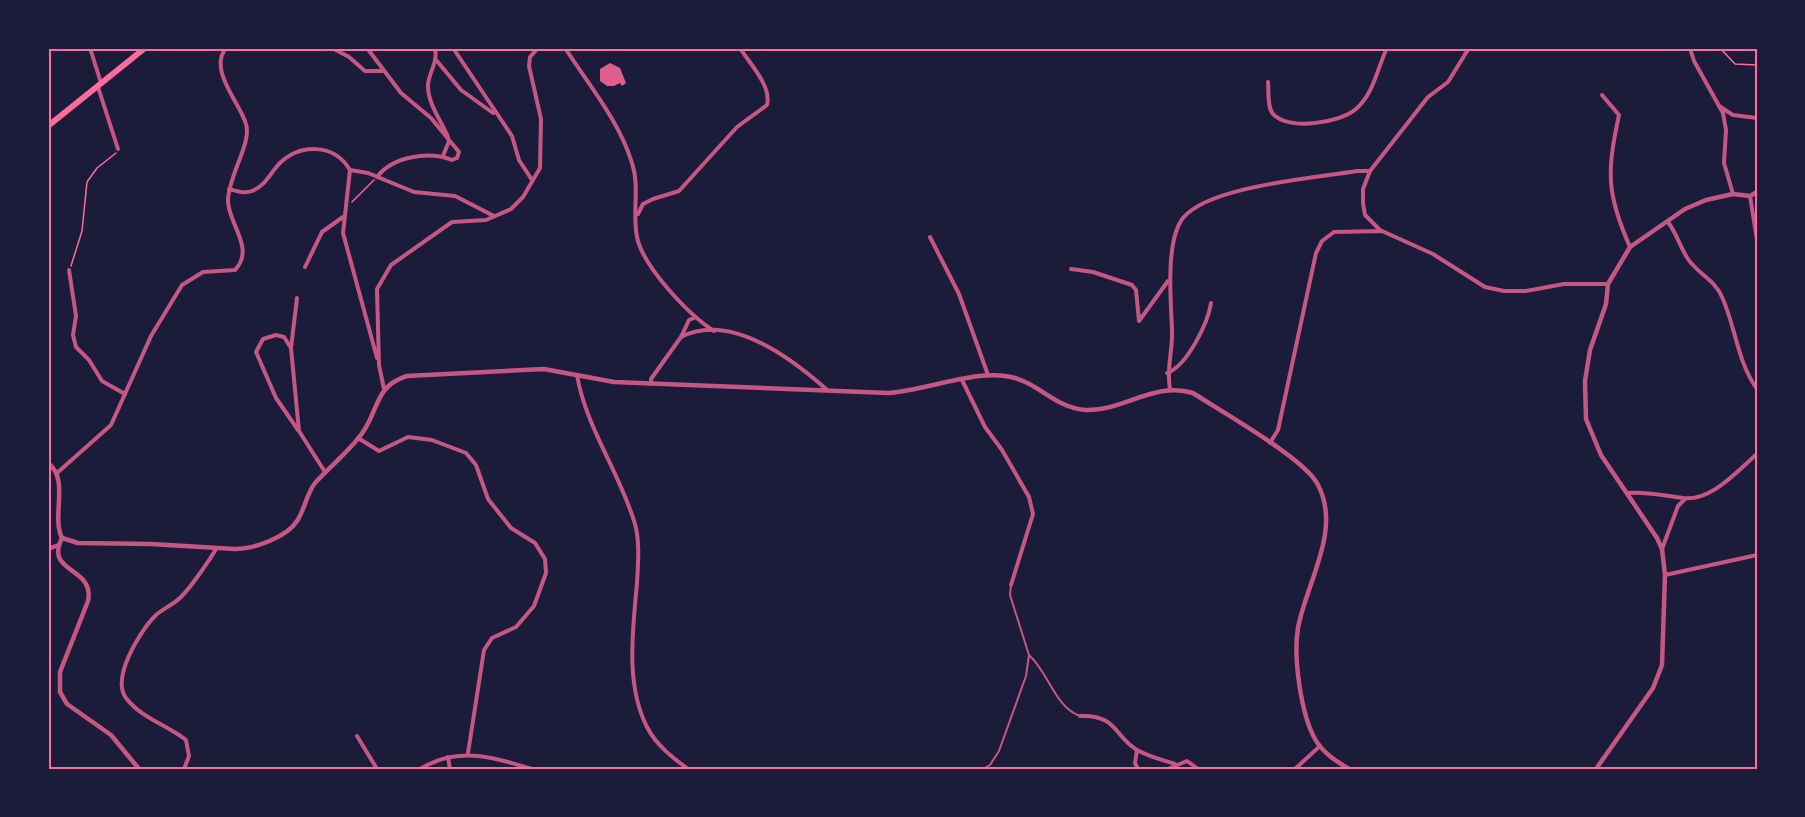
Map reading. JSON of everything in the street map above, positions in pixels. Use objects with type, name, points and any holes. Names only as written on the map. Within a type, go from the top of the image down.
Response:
[{"type":"main road","points":[[48,126],[145,48]]},
{"type":"street","points":[[90,48],[118,150]]},
{"type":"street","points":[[57,472],[111,425],[151,336],[182,285],[202,272],[227,272],[238,267],[242,242],[228,208],[229,189],[235,166],[246,144],[248,130],[242,112],[222,74],[221,59],[226,48]]},
{"type":"street","points":[[332,48],[349,57],[365,71],[383,71]]},
{"type":"street","points":[[367,48],[401,93],[431,118],[458,149],[459,156],[452,160],[443,156],[425,155],[397,162],[385,168],[376,177]]},
{"type":"street","points":[[435,48],[437,61],[470,98],[496,114]]},
{"type":"street","points":[[453,48],[512,136],[519,160],[532,180]]},
{"type":"street","points":[[379,365],[377,289],[391,265],[452,222],[479,221],[494,216],[517,203],[542,161],[541,119],[529,66],[530,57],[538,48]]},
{"type":"street","points":[[565,48],[612,120],[628,153],[635,177],[636,236],[644,255],[687,312],[714,331]]},
{"type":"street","points":[[637,217],[643,204],[680,191],[737,127],[767,105],[768,96],[765,88],[740,48]]},
{"type":"street","points":[[1268,82],[1271,111],[1275,116],[1300,124],[1333,120],[1356,109],[1369,92],[1387,48]]},
{"type":"street","points":[[1469,48],[1448,82],[1428,97],[1370,171],[1363,189],[1362,203],[1365,215],[1382,231],[1433,254],[1485,287],[1504,291],[1526,291],[1564,284],[1608,284]]},
{"type":"street","points":[[1690,48],[1719,105],[1726,130],[1724,163],[1733,194]]},
{"type":"street","points":[[437,61],[429,77],[429,94],[449,140],[443,156]]},
{"type":"street","points":[[1602,95],[1619,115],[1608,172],[1620,225],[1630,247]]},
{"type":"street","points":[[1719,105],[1733,115],[1757,118]]},
{"type":"street","points":[[229,189],[242,192],[255,190],[288,157],[315,148],[332,152],[350,170],[376,177],[414,192],[455,196],[494,216]]},
{"type":"street","points":[[350,170],[343,216],[343,233],[384,389]]},
{"type":"street","points":[[1170,389],[1167,373],[1172,332],[1168,281],[1182,219],[1200,204],[1221,194],[1357,171],[1370,171]]},
{"type":"street","points":[[1596,769],[1653,688],[1662,665],[1665,575],[1662,549],[1628,493],[1619,484],[1601,455],[1586,419],[1585,381],[1590,350],[1606,304],[1608,284],[1630,247],[1689,206],[1733,194],[1750,196],[1757,192]]},
{"type":"street","points":[[1750,196],[1757,240]]},
{"type":"street","points":[[305,267],[322,232],[343,216]]},
{"type":"street","points":[[1668,222],[1677,234],[1689,260],[1718,288],[1745,373],[1757,389]]},
{"type":"street","points":[[1269,443],[1278,430],[1316,253],[1322,241],[1334,232],[1382,231]]},
{"type":"street","points":[[930,237],[959,294],[988,375]]},
{"type":"street","points":[[1071,269],[1093,272],[1132,285],[1136,290],[1139,321],[1168,281]]},
{"type":"street","points":[[69,270],[76,316],[73,335],[76,346],[89,360],[102,381],[125,394]]},
{"type":"street","points":[[297,298],[291,348],[299,431]]},
{"type":"street","points":[[1167,373],[1174,371],[1192,347],[1208,320],[1211,303]]},
{"type":"street","points":[[687,312],[688,323],[695,331]]},
{"type":"street","points":[[651,384],[654,373],[681,337],[688,323],[695,318]]},
{"type":"street","points":[[695,331],[700,323]]},
{"type":"street","points":[[681,337],[695,331],[714,331],[746,336],[810,376],[826,389]]},
{"type":"street","points":[[291,348],[284,337],[273,335],[263,339],[256,352],[276,398],[325,472]]},
{"type":"street","points":[[62,538],[78,543],[151,544],[216,549],[248,548],[288,530],[297,522],[311,490],[358,438],[384,389],[395,380],[407,376],[544,369],[600,381],[897,392],[988,375],[1013,377],[1061,405],[1084,410],[1112,408],[1170,389],[1193,393],[1307,470],[1318,485],[1327,521],[1298,629],[1302,697],[1306,717],[1320,746],[1349,769]]},
{"type":"street","points":[[577,375],[582,399],[636,525],[638,562],[633,634],[635,690],[647,728],[669,755],[688,769]]},
{"type":"street","points":[[962,380],[985,427],[1002,450],[1029,497],[1033,514],[1011,585]]},
{"type":"street","points":[[358,438],[379,451],[408,437],[432,440],[466,453],[476,465],[488,499],[511,528],[535,543],[545,559],[546,573],[534,606],[516,627],[492,638],[484,650],[468,753]]},
{"type":"street","points":[[1662,549],[1678,506],[1686,499],[1712,491],[1757,454]]},
{"type":"street","points":[[48,463],[57,472],[58,526],[62,538],[59,545],[59,556],[62,564],[85,579],[89,591],[60,672],[62,697],[67,704],[111,735],[139,769]]},
{"type":"street","points":[[1628,493],[1662,494],[1686,499]]},
{"type":"street","points":[[48,549],[59,545]]},
{"type":"street","points":[[184,769],[189,756],[186,740],[151,719],[127,700],[121,689],[121,678],[142,632],[155,616],[175,602],[192,584],[216,549]]},
{"type":"street","points":[[1665,575],[1757,555]]},
{"type":"street","points":[[1080,717],[1098,717],[1114,726],[1137,750],[1175,764]]},
{"type":"street","points":[[357,736],[377,769]]},
{"type":"street","points":[[1295,769],[1320,746]]},
{"type":"street","points":[[1137,750],[1135,763],[1138,769]]},
{"type":"street","points":[[420,769],[434,761],[468,753],[532,769]]},
{"type":"street","points":[[448,757],[450,769]]},
{"type":"street","points":[[1168,769],[1175,764],[1187,761],[1198,769]]},
{"type":"lane","points":[[983,769],[990,765],[999,751],[1026,676],[1029,655],[1010,595],[1011,585]]},
{"type":"lane","points":[[1029,655],[1042,667],[1068,712],[1080,717]]},
{"type":"path","points":[[1720,48],[1735,64],[1757,65]]},
{"type":"path","points":[[69,270],[82,231],[87,182],[97,168],[118,150]]},
{"type":"path","points":[[345,209],[376,177]]},
{"type":"building","points":[[610,63],[620,68],[626,83],[622,86],[620,83],[607,86],[600,81],[600,69]]}]
